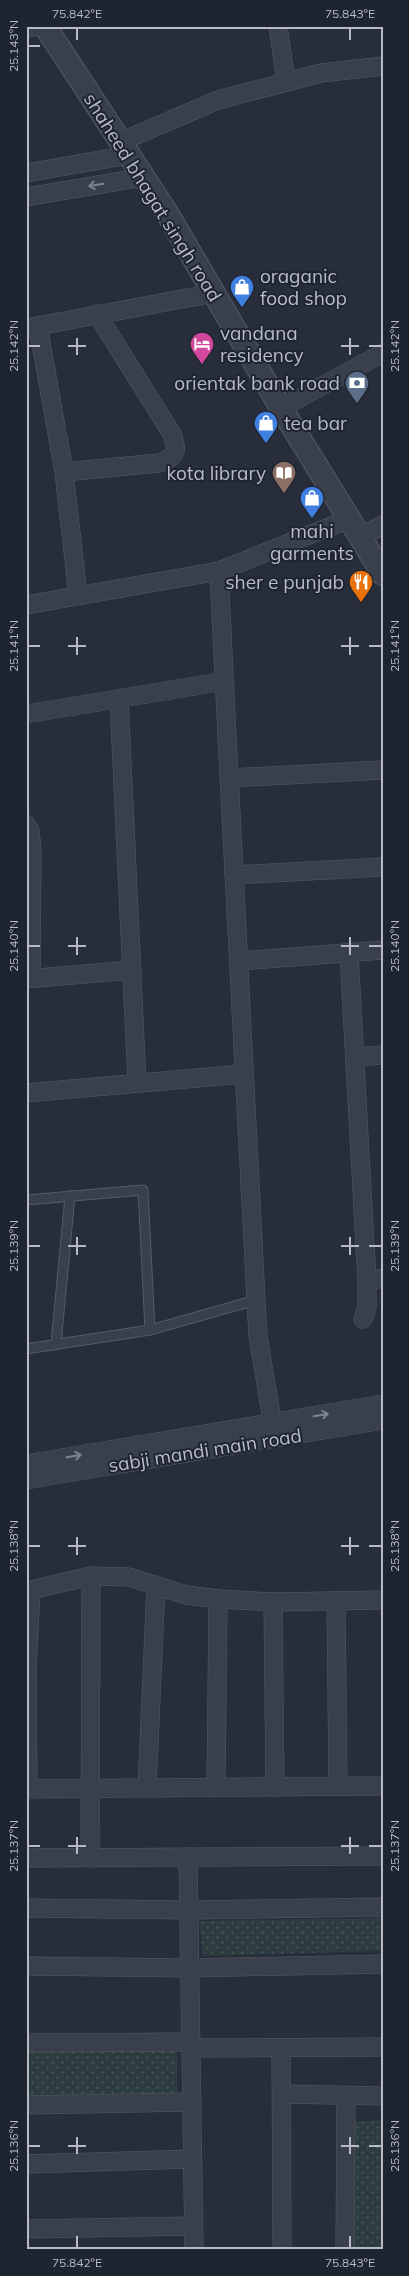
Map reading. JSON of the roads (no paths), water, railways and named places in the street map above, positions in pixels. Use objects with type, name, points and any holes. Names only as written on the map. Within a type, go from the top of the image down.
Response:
[{"type":"street","points":[[26,28],[39,26]]},
{"type":"street","name":"shaheed bhagat singh road","points":[[45,26],[167,212],[281,408],[383,574]]},
{"type":"street","points":[[278,26],[286,82]]},
{"type":"street","points":[[26,173],[125,148],[218,100],[321,73],[383,66]]},
{"type":"street","points":[[26,197],[144,177]]},
{"type":"street","points":[[78,596],[64,472],[32,327],[214,293]]},
{"type":"street","points":[[64,472],[158,463],[170,458],[175,453],[176,446],[172,434],[97,314]]},
{"type":"street","points":[[281,408],[383,353]]},
{"type":"street","points":[[26,605],[219,571],[354,528],[383,525]]},
{"type":"street","points":[[219,571],[240,961],[243,1074],[258,1336],[274,1431]]},
{"type":"street","points":[[26,714],[225,681]]},
{"type":"street","points":[[119,699],[137,1083]]},
{"type":"street","points":[[229,778],[383,770]]},
{"type":"street","points":[[26,824],[30,831],[32,849],[29,978],[132,970]]},
{"type":"street","points":[[234,875],[383,867]]},
{"type":"street","points":[[240,961],[383,950]]},
{"type":"street","points":[[349,954],[355,1057],[375,1279],[363,1319]]},
{"type":"street","points":[[355,1057],[383,1055]]},
{"type":"street","points":[[26,1093],[243,1074]]},
{"type":"street","points":[[26,1464],[274,1431],[383,1404]]},
{"type":"street","name":"sabji mandi main road","points":[[26,1480],[274,1431],[383,1420]]},
{"type":"street","points":[[90,1858],[91,1576]]},
{"type":"street","points":[[383,1600],[274,1602],[218,1599],[186,1595],[128,1577],[91,1576],[28,1590],[26,1669],[27,1789],[383,1786]]},
{"type":"street","points":[[147,1788],[156,1585]]},
{"type":"street","points":[[216,1788],[218,1599]]},
{"type":"street","points":[[336,1601],[338,1786]]},
{"type":"street","points":[[274,1602],[275,1787]]},
{"type":"street","points":[[26,1858],[383,1856]]},
{"type":"street","points":[[188,1857],[194,2250]]},
{"type":"street","points":[[26,1908],[190,1910],[383,1907]]},
{"type":"street","points":[[26,1966],[189,1968],[383,1964]]},
{"type":"street","points":[[26,2043],[281,2048],[383,2047]]},
{"type":"street","points":[[281,2048],[282,2250]]},
{"type":"street","points":[[282,2094],[383,2096]]},
{"type":"street","points":[[345,2250],[346,2096]]},
{"type":"street","points":[[26,2105],[192,2102]]},
{"type":"street","points":[[26,2164],[192,2159]]},
{"type":"street","points":[[26,2229],[193,2226]]},
{"type":"lane","points":[[26,1200],[143,1190],[150,1330]]},
{"type":"lane","points":[[56,1344],[70,1196]]},
{"type":"lane","points":[[26,1348],[150,1330],[256,1300]]},
{"type":"place","name":"oraganic food shop","points":[[242,308]]},
{"type":"place","name":"vandana residency","points":[[202,365]]},
{"type":"place","name":"orientak bank road","points":[[357,404]]},
{"type":"place","name":"tea bar","points":[[266,444]]},
{"type":"place","name":"kota library","points":[[284,494]]},
{"type":"place","name":"mahi garments","points":[[312,519]]},
{"type":"place","name":"sher e punjab","points":[[361,603]]}]
